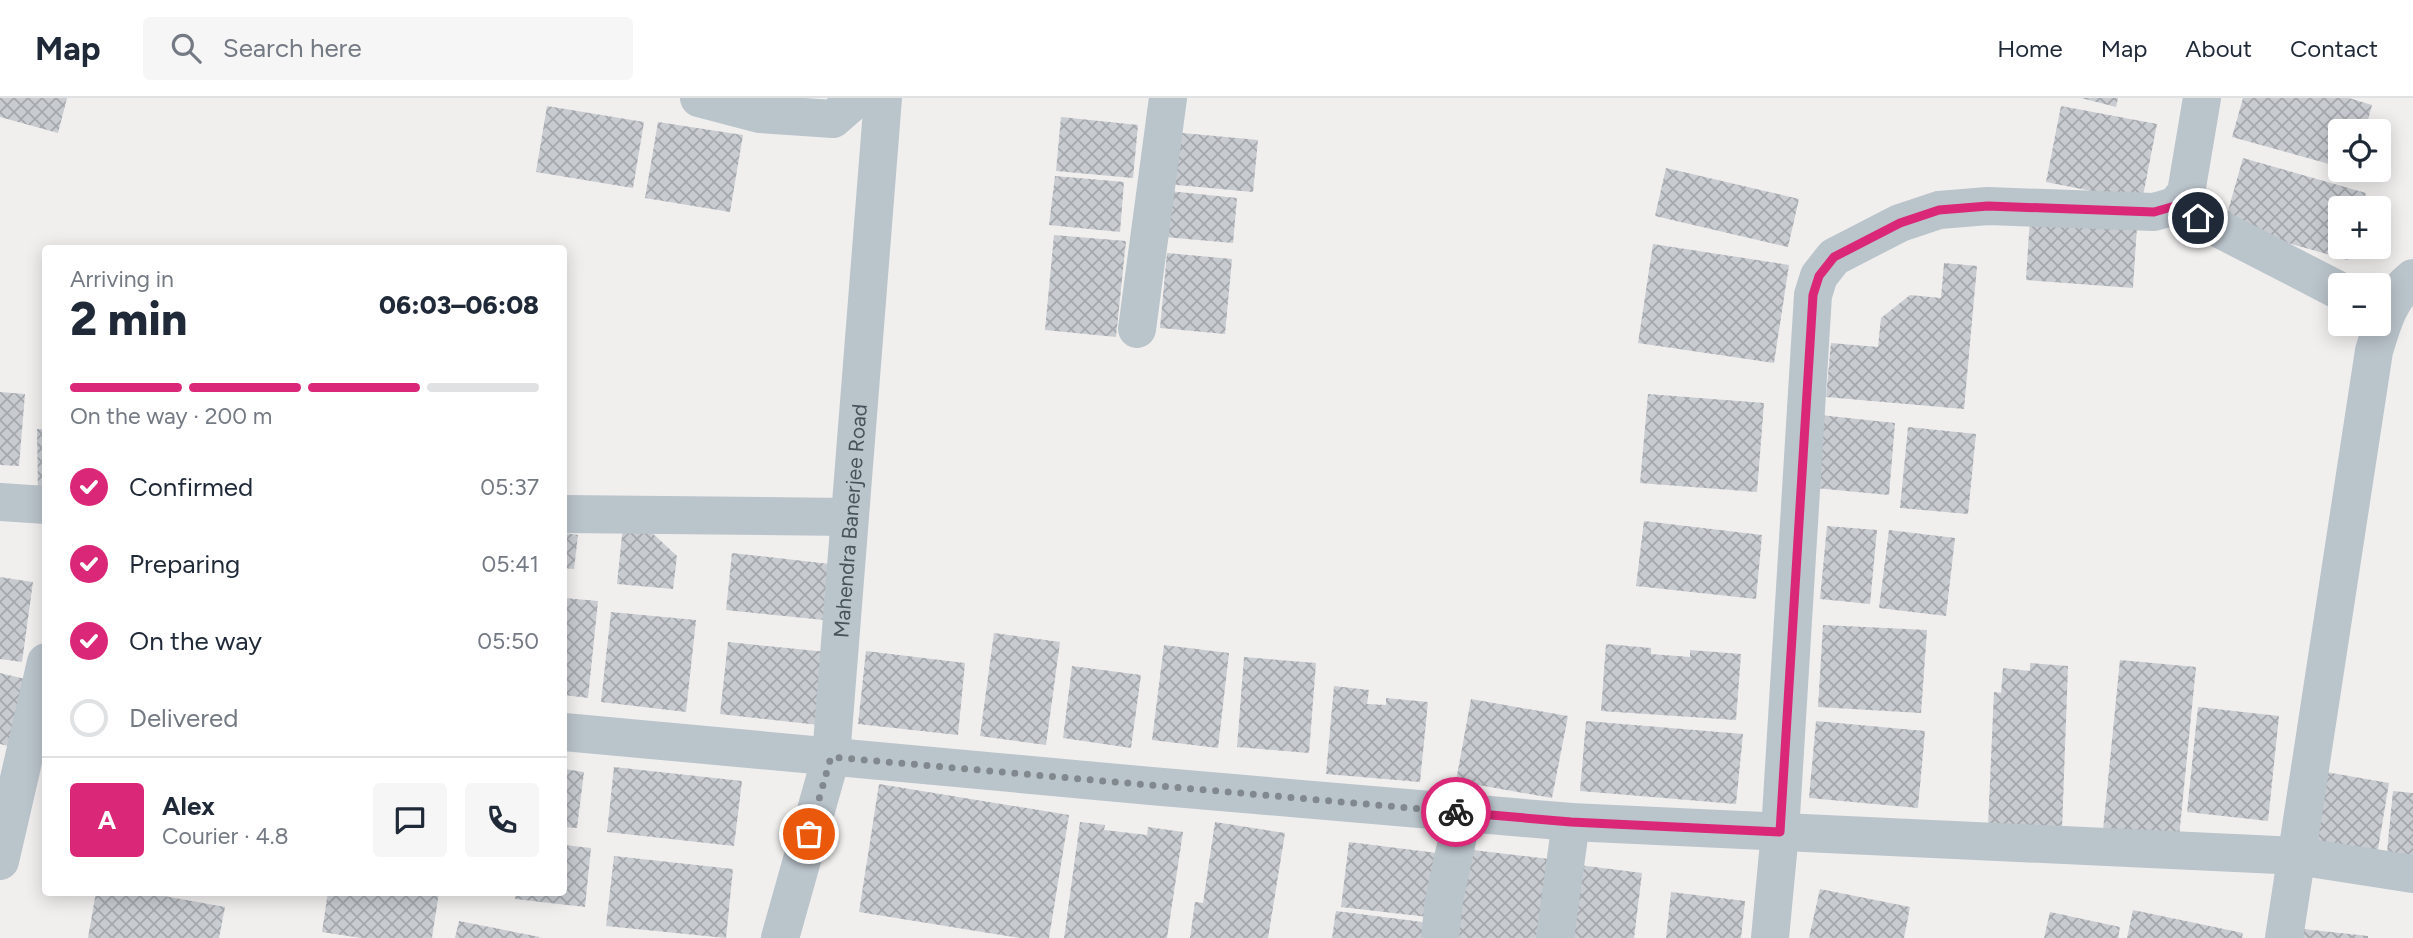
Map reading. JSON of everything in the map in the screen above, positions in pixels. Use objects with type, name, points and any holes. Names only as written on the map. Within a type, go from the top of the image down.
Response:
[{"type":"street","points":[[699,98],[760,114],[833,119],[857,98]]},
{"type":"street","name":"Mahendra Banerjee Road","points":[[780,938],[831,757],[883,98]]},
{"type":"street","points":[[1137,329],[1168,98]]},
{"type":"street","points":[[1770,938],[1780,832],[1813,295],[1819,276],[1834,257],[1900,223],[1939,210],[1988,206],[2154,212],[2175,206],[2186,193],[2202,98]]},
{"type":"street","points":[[2175,206],[2328,285]]},
{"type":"street","points":[[2391,302],[2413,278]]},
{"type":"street","points":[[2284,938],[2377,336]]},
{"type":"street","points":[[0,502],[42,505]]},
{"type":"street","points":[[567,514],[849,517]]},
{"type":"street","points":[[0,860],[42,679]]},
{"type":"street","points":[[567,732],[1571,822],[2297,856],[2413,874]]},
{"type":"street","points":[[1440,938],[1444,900],[1463,813]]},
{"type":"street","points":[[1555,938],[1571,822]]},
{"type":"building","points":[[0,98],[67,98],[58,133],[0,117]]},
{"type":"building","points":[[2081,98],[2118,98],[2116,107]]},
{"type":"building","points":[[2243,98],[2349,98],[2372,105],[2368,119],[2328,119],[2328,164],[2232,137]]},
{"type":"building","points":[[547,106],[644,122],[633,188],[536,172]]},
{"type":"building","points":[[2061,106],[2157,124],[2142,201],[2046,182]]},
{"type":"building","points":[[1061,117],[1138,125],[1133,178],[1056,171]]},
{"type":"building","points":[[658,122],[743,135],[730,212],[645,198]]},
{"type":"building","points":[[1172,132],[1258,140],[1253,192],[1166,184]]},
{"type":"building","points":[[2243,158],[2366,193],[2365,196],[2328,196],[2328,254],[2224,225]]},
{"type":"building","points":[[1666,168],[1799,199],[1788,247],[1655,216]]},
{"type":"building","points":[[1055,176],[1124,182],[1120,232],[1049,225]]},
{"type":"building","points":[[1169,191],[1237,198],[1233,243],[1164,237]]},
{"type":"building","points":[[2030,218],[2137,226],[2133,288],[2026,280]]},
{"type":"building","points":[[1054,235],[1126,241],[1116,337],[1045,330]]},
{"type":"building","points":[[1653,244],[1789,265],[1774,363],[1638,343]]},
{"type":"building","points":[[1167,253],[1232,259],[1225,334],[1160,328]]},
{"type":"building","points":[[1944,263],[1977,266],[1964,409],[1826,397],[1831,343],[1878,347],[1881,318],[1910,295],[1941,298]]},
{"type":"building","points":[[0,392],[25,394],[19,466],[0,465]]},
{"type":"building","points":[[1648,394],[1764,403],[1757,492],[1640,483]]},
{"type":"building","points":[[1820,415],[1895,423],[1889,495],[1814,488]]},
{"type":"building","points":[[1908,427],[1976,434],[1968,514],[1900,508]]},
{"type":"building","points":[[37,429],[42,429],[42,494],[38,494]]},
{"type":"building","points":[[1644,521],[1762,535],[1756,599],[1636,586]]},
{"type":"building","points":[[623,526],[648,529],[677,556],[673,589],[617,584]]},
{"type":"building","points":[[1827,526],[1877,530],[1870,604],[1820,599]]},
{"type":"building","points":[[1889,530],[1955,538],[1946,616],[1879,608]]},
{"type":"building","points":[[567,533],[578,535],[574,569],[567,568]]},
{"type":"building","points":[[732,553],[830,564],[824,620],[726,610]]},
{"type":"building","points":[[0,577],[33,582],[22,662],[0,659]]},
{"type":"building","points":[[567,598],[598,601],[588,698],[567,695]]},
{"type":"building","points":[[611,612],[696,620],[686,712],[601,702]]},
{"type":"building","points":[[1823,625],[1927,630],[1921,713],[1818,707]]},
{"type":"building","points":[[994,633],[1060,642],[1046,745],[980,736]]},
{"type":"building","points":[[728,642],[827,652],[819,725],[720,714]]},
{"type":"building","points":[[1606,644],[1651,648],[1651,654],[1690,657],[1690,650],[1741,654],[1736,720],[1601,711]]},
{"type":"building","points":[[1164,645],[1229,653],[1218,748],[1152,740]]},
{"type":"building","points":[[866,651],[965,663],[958,735],[858,724]]},
{"type":"building","points":[[1244,657],[1316,663],[1309,753],[1237,747]]},
{"type":"building","points":[[2120,660],[2196,667],[2179,837],[2103,830]]},
{"type":"building","points":[[2030,663],[2068,666],[2062,830],[1988,826],[1994,692],[2001,693],[2003,668],[2030,671]]},
{"type":"building","points":[[1072,666],[1141,675],[1131,748],[1063,738]]},
{"type":"building","points":[[0,673],[33,681],[16,748],[0,744]]},
{"type":"building","points":[[1334,686],[1369,690],[1367,704],[1386,705],[1386,698],[1428,702],[1420,782],[1326,774]]},
{"type":"building","points":[[1471,699],[1568,716],[1552,798],[1456,781]]},
{"type":"building","points":[[2198,707],[2279,716],[2268,821],[2187,812]]},
{"type":"building","points":[[1586,721],[1743,734],[1736,804],[1580,791]]},
{"type":"building","points":[[1816,721],[1925,731],[1918,808],[1809,798]]},
{"type":"building","points":[[614,767],[742,781],[734,846],[607,832]]},
{"type":"building","points":[[567,769],[584,772],[577,828],[567,827]]},
{"type":"building","points":[[2326,772],[2389,783],[2376,861],[2312,849]]},
{"type":"building","points":[[879,784],[1069,815],[1049,938],[1020,938],[859,912]]},
{"type":"building","points":[[2393,791],[2413,793],[2413,865],[2386,862]]},
{"type":"building","points":[[1080,822],[1105,825],[1104,830],[1147,835],[1148,827],[1183,832],[1167,938],[1064,938]]},
{"type":"building","points":[[1215,822],[1285,833],[1268,938],[1190,938],[1195,902],[1203,903]]},
{"type":"building","points":[[1349,842],[1437,853],[1428,917],[1341,907]]},
{"type":"building","points":[[567,845],[591,848],[585,907],[515,899],[515,896],[567,896]]},
{"type":"building","points":[[1464,849],[1558,860],[1547,938],[1453,938]]},
{"type":"building","points":[[614,856],[733,869],[726,938],[606,926]]},
{"type":"building","points":[[1579,865],[1642,873],[1634,938],[1569,938]]},
{"type":"building","points":[[1820,889],[1910,907],[1904,938],[1809,938]]},
{"type":"building","points":[[1671,892],[1745,901],[1741,938],[1666,938]]},
{"type":"building","points":[[95,896],[164,896],[225,907],[219,938],[88,938]]},
{"type":"building","points":[[327,896],[438,896],[432,938],[361,938],[322,932]]},
{"type":"building","points":[[2133,910],[2243,933],[2242,938],[2127,938]]},
{"type":"building","points":[[1336,911],[1430,923],[1428,938],[1332,938]]},
{"type":"building","points":[[2050,912],[2120,927],[2118,938],[2044,938]]},
{"type":"building","points":[[459,921],[540,937],[455,938]]},
{"type":"building","points":[[2303,929],[2368,936],[2368,938],[2302,938]]},
{"type":"way so far","points":[[809,834],[831,757],[1456,812]]},
{"type":"route","points":[[1456,812],[1571,822],[1780,832],[1813,295],[1819,276],[1834,257],[1900,223],[1939,210],[1988,206],[2154,212],[2175,206],[2198,218]]}]
